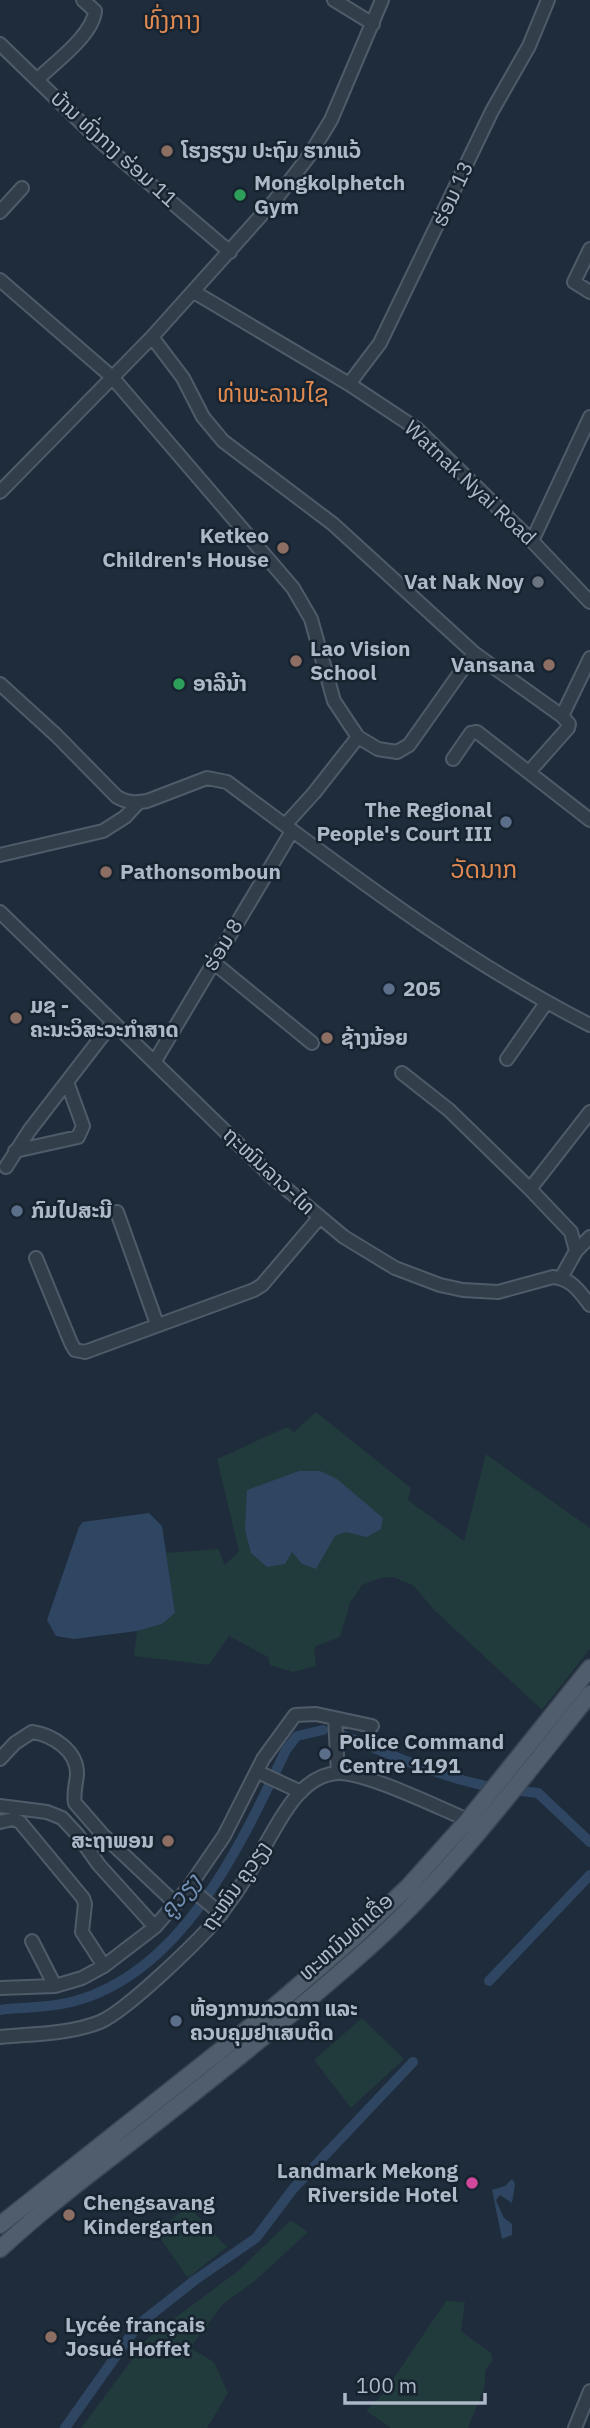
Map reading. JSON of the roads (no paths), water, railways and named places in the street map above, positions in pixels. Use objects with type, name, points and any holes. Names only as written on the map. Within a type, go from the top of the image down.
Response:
[{"type":"main road","points":[[528,1758],[590,1668]]},
{"type":"main road","points":[[528,1758],[590,1694]]},
{"type":"main road","name":"ທະຫນົນທ່າເດື່ອ","points":[[0,2249],[46,2208],[253,2045],[368,1948],[420,1898],[528,1758]]},
{"type":"main road","name":"ທະຫນົນທ່າເດື່ອ","points":[[0,2225],[255,2022],[356,1936],[474,1825]]},
{"type":"street","points":[[37,79],[94,21],[95,11],[83,0]]},
{"type":"street","points":[[334,0],[373,24]]},
{"type":"street","points":[[0,492],[194,292],[300,167],[331,120],[382,0]]},
{"type":"street","name":"ຮ່ອມ 13","points":[[349,384],[380,343],[492,111],[529,46],[548,0]]},
{"type":"street","name":"ບ້ານ ທົ່ງກາງ ຮ່ອມ 11","points":[[0,44],[102,143],[230,252]]},
{"type":"street","points":[[0,212],[22,188]]},
{"type":"street","points":[[590,249],[574,282],[590,292]]},
{"type":"street","points":[[0,280],[112,377],[293,588],[311,619],[334,701],[358,737],[378,749],[397,752],[409,745],[474,653]]},
{"type":"street","name":"Watnak Nyai Road","points":[[194,292],[349,384],[417,429],[532,541],[590,602]]},
{"type":"street","points":[[152,337],[183,378],[203,417],[223,441],[333,524],[474,653],[562,716],[569,724],[529,772]]},
{"type":"street","points":[[532,541],[590,417]]},
{"type":"street","points":[[0,469],[11,480]]},
{"type":"street","points":[[562,716],[590,658]]},
{"type":"street","points":[[0,684],[56,735],[117,797],[138,803]]},
{"type":"street","points":[[453,758],[471,733],[477,732],[590,820]]},
{"type":"street","name":"ຮ່ອມ 8","points":[[155,1061],[289,828],[358,737]]},
{"type":"street","points":[[0,855],[103,831],[125,817],[138,803],[207,778],[214,778],[227,782],[434,933],[546,1003],[590,1025]]},
{"type":"street","name":"ຖະໜົນລາວ-ໄທ","points":[[0,912],[271,1176],[344,1237],[395,1268],[450,1287],[498,1292],[553,1277],[561,1278]]},
{"type":"street","points":[[213,962],[312,1043]]},
{"type":"street","points":[[507,1059],[546,1003]]},
{"type":"street","points":[[6,1167],[15,1151],[113,1022]]},
{"type":"street","points":[[402,1073],[449,1110],[530,1189],[571,1233],[576,1251]]},
{"type":"street","points":[[15,1151],[78,1137],[83,1126],[67,1082]]},
{"type":"street","points":[[530,1189],[590,1112]]},
{"type":"street","points":[[117,1212],[157,1324]]},
{"type":"street","points":[[36,1258],[75,1350],[85,1352],[254,1290],[271,1275],[319,1218]]},
{"type":"street","points":[[590,1237],[576,1251],[561,1278],[572,1283],[590,1305]]},
{"type":"street","points":[[0,1988],[55,1986],[82,1978],[104,1966],[155,1927],[190,1888],[261,1773],[263,1759],[295,1715],[316,1714],[372,1726]]},
{"type":"street","points":[[335,1719],[338,1773],[365,1778],[474,1825]]},
{"type":"street","points":[[0,1759],[15,1743],[32,1732],[46,1735],[58,1742],[75,1763],[75,1803],[102,1834],[176,1904]]},
{"type":"street","points":[[261,1773],[297,1790]]},
{"type":"street","name":"ຖະໜົນ ຄູວຽງ","points":[[0,2037],[63,2030],[100,2022],[132,1999],[186,1950],[217,1910],[297,1790],[319,1778],[338,1773]]},
{"type":"street","points":[[0,1807],[47,1812],[62,1818],[155,1927]]},
{"type":"street","points":[[0,1822],[13,1819],[20,1822],[83,1898],[85,1904],[82,1932],[104,1966]]},
{"type":"street","points":[[190,1888],[217,1910]]},
{"type":"street","points":[[32,1941],[55,1986]]},
{"type":"street","points":[[575,2428],[590,2391]]},
{"type":"water","points":[[299,1471],[320,1471],[337,1479],[383,1518],[381,1529],[367,1537],[346,1532],[335,1536],[316,1569],[302,1564],[292,1552],[285,1564],[267,1567],[251,1553],[245,1530],[247,1490]]},
{"type":"water","points":[[149,1513],[162,1526],[175,1613],[162,1624],[137,1631],[74,1639],[56,1636],[47,1620],[79,1527],[83,1522]]},
{"type":"water","points":[[512,2179],[515,2184],[512,2203],[500,2195],[496,2200],[504,2218],[512,2224],[512,2235],[502,2239],[492,2190],[505,2186]]},
{"type":"waterway","name":"ຄູວຽງ","points":[[0,2010],[75,2001],[114,1985],[148,1962],[178,1933],[228,1863],[286,1750],[297,1736],[323,1730]]},
{"type":"waterway","name":"ຄູວຽງ","points":[[343,1735],[440,1773],[498,1788]]},
{"type":"waterway","name":"ຄູວຽງ","points":[[512,1790],[538,1793],[590,1842]]},
{"type":"waterway","points":[[489,1981],[590,1875]]},
{"type":"waterway","points":[[65,2428],[138,2325],[195,2280],[256,2238],[293,2189],[413,2062]]},
{"type":"place","name":"ໂຮງຮຽນ ປະຖົມ ຮາກແ້ວ","points":[[167,151]]},
{"type":"place","name":"Mongkolphetch Gym","points":[[240,195]]},
{"type":"place","name":"Ketkeo Children's House","points":[[283,548]]},
{"type":"place","name":"Vat Nak Noy","points":[[538,582]]},
{"type":"place","name":"Lao Vision School","points":[[296,661]]},
{"type":"place","name":"Vansana","points":[[549,665]]},
{"type":"place","name":"ອາລີນ້າ","points":[[179,684]]},
{"type":"place","name":"The Regional People's Court III","points":[[506,822]]},
{"type":"place","name":"Pathonsomboun","points":[[106,872]]},
{"type":"place","name":"205","points":[[389,989]]},
{"type":"place","name":"ມຊ - ຄະນະວິສະວະກຳສາດ","points":[[16,1018]]},
{"type":"place","name":"ຊ້າງນ້ອຍ","points":[[327,1038]]},
{"type":"place","name":"ກົມໄປສະນີ","points":[[17,1211]]},
{"type":"place","name":"Police Command Centre 1191","points":[[325,1754]]},
{"type":"place","name":"ສະຖາພອນ","points":[[168,1841]]},
{"type":"place","name":"ຫ້ອງການກວດກາ ແລະ ຄວບຄຸມຢາເສບຕິດ","points":[[176,2021]]},
{"type":"place","name":"Landmark Mekong Riverside Hotel","points":[[472,2183]]},
{"type":"place","name":"Chengsavang Kindergarten","points":[[69,2215]]},
{"type":"place","name":"Lycée français Josué Hoffet","points":[[51,2337]]},
{"type":"district","name":"ທົ່ງກາງ","points":[[172,21]]},
{"type":"district","name":"ທ່າພະລານໄຊ","points":[[273,394]]},
{"type":"district","name":"ວັດນາກ","points":[[484,870]]}]
